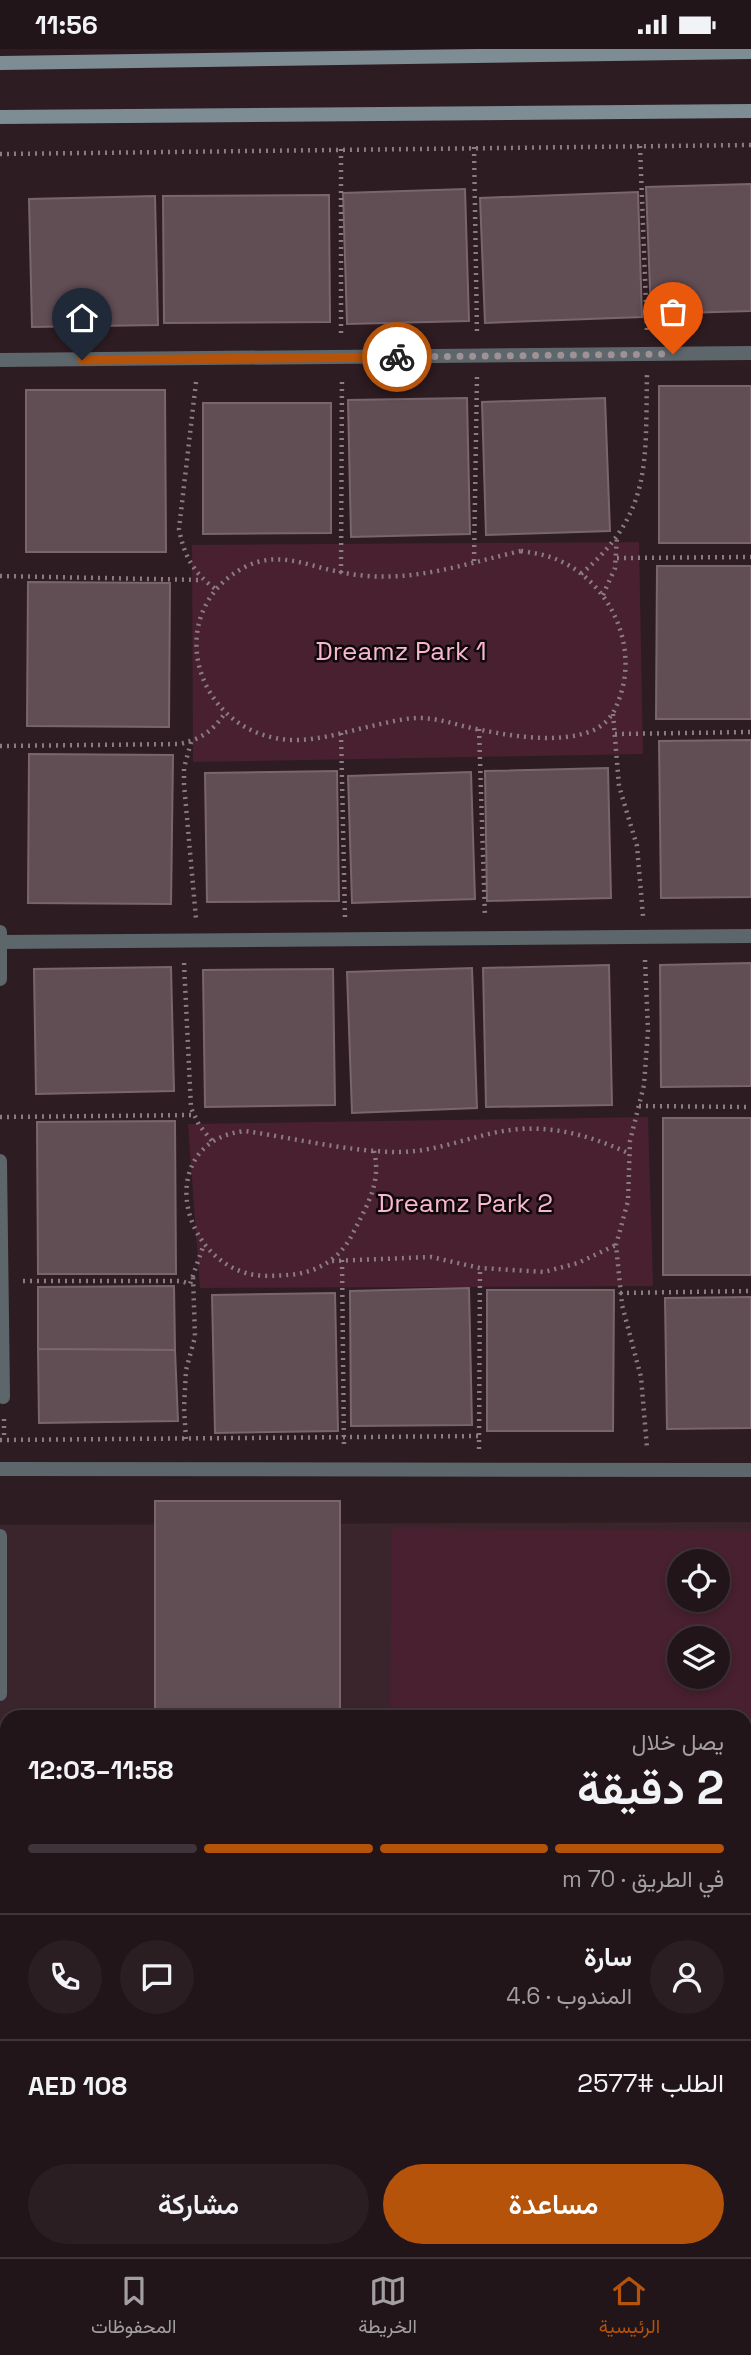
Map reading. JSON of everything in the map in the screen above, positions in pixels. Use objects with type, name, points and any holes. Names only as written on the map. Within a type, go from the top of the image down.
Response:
[{"type":"street","points":[[0,63],[751,52]]},
{"type":"street","points":[[0,117],[751,111]]},
{"type":"street","points":[[0,360],[751,353]]},
{"type":"street","points":[[0,932],[0,979]]},
{"type":"street","points":[[0,942],[751,936]]},
{"type":"street","points":[[0,1161],[4,1397]]},
{"type":"street","points":[[0,1469],[751,1470]]},
{"type":"street","points":[[0,1536],[0,1694]]},
{"type":"path","points":[[0,154],[751,145]]},
{"type":"path","points":[[199,359],[179,529],[182,548],[190,565],[202,580],[217,590]]},
{"type":"path","points":[[603,595],[613,577],[617,558],[617,536]]},
{"type":"path","points":[[521,551],[558,560],[590,581],[603,595],[617,620],[625,648],[623,686],[609,721],[593,730],[563,737],[521,735],[419,718],[307,739],[274,738],[242,726],[225,713],[207,690],[200,674],[197,657],[200,623],[206,605],[217,590],[230,576],[247,566],[264,561],[302,561],[341,573],[399,577],[438,572],[521,551]]},
{"type":"path","points":[[617,558],[751,557]]},
{"type":"path","points":[[0,576],[202,580]]},
{"type":"path","points":[[0,746],[180,744],[211,731],[225,713]]},
{"type":"path","points":[[613,714],[619,786],[637,846],[644,937],[648,1030],[644,1085],[628,1153],[628,1201],[617,1245],[620,1293],[641,1377],[648,1471]]},
{"type":"path","points":[[479,729],[486,938]]},
{"type":"path","points":[[615,734],[751,732]]},
{"type":"path","points":[[341,733],[346,939]]},
{"type":"path","points":[[191,741],[184,768],[191,941],[190,1102],[193,1115],[212,1141]]},
{"type":"path","points":[[639,1106],[751,1107]]},
{"type":"path","points":[[0,1117],[193,1115]]},
{"type":"path","points":[[374,1151],[378,1171],[372,1196],[344,1251],[331,1261],[300,1274],[257,1275],[222,1261],[204,1244],[189,1215],[187,1183],[189,1170],[196,1156],[212,1141],[231,1132],[245,1131],[374,1151],[421,1151],[495,1132],[554,1129],[582,1134],[628,1153]]},
{"type":"path","points":[[1,1281],[190,1283],[204,1244]]},
{"type":"path","points":[[331,1261],[430,1257],[480,1268],[544,1272],[578,1263],[617,1245]]},
{"type":"path","points":[[342,1260],[344,1470]]},
{"type":"path","points":[[479,1471],[480,1268]]},
{"type":"path","points":[[186,1439],[186,1370],[195,1337],[193,1274]]},
{"type":"path","points":[[620,1293],[751,1291]]},
{"type":"path","points":[[0,1440],[479,1436]]},
{"type":"shaded area","points":[[751,1522],[751,1710],[0,1710],[0,1525]]},
{"type":"green space","name":"Dreamz Park 1","points":[[639,542],[643,754],[193,762],[192,545]]},
{"type":"green space","name":"Dreamz Park 2","points":[[648,1117],[653,1286],[200,1288],[188,1124]]},
{"type":"green space","points":[[392,1528],[751,1531],[751,1710],[390,1710]]},
{"type":"building","points":[[751,184],[751,311],[651,314],[646,187]]},
{"type":"building","points":[[465,189],[469,321],[347,324],[343,193]]},
{"type":"building","points":[[638,192],[642,317],[485,323],[480,198]]},
{"type":"building","points":[[329,195],[330,322],[164,323],[163,196]]},
{"type":"building","points":[[155,196],[158,325],[32,327],[29,199]]},
{"type":"building","points":[[659,386],[751,386],[751,543],[659,543]]},
{"type":"building","points":[[26,390],[165,390],[166,552],[26,552]]},
{"type":"building","points":[[467,398],[470,534],[351,537],[348,400]]},
{"type":"building","points":[[605,398],[610,531],[486,535],[482,402]]},
{"type":"building","points":[[203,403],[331,403],[331,533],[203,534]]},
{"type":"building","points":[[657,566],[751,566],[751,719],[656,719]]},
{"type":"building","points":[[28,582],[170,583],[169,727],[27,726]]},
{"type":"building","points":[[751,740],[751,897],[661,898],[659,741]]},
{"type":"building","points":[[29,754],[173,755],[171,904],[28,903]]},
{"type":"building","points":[[608,768],[611,898],[487,901],[485,771]]},
{"type":"building","points":[[337,771],[339,901],[207,902],[205,773]]},
{"type":"building","points":[[471,772],[475,899],[352,903],[348,776]]},
{"type":"building","points":[[751,963],[751,1086],[661,1087],[660,965]]},
{"type":"building","points":[[609,965],[612,1105],[486,1107],[483,968]]},
{"type":"building","points":[[171,967],[174,1091],[36,1094],[34,969]]},
{"type":"building","points":[[472,968],[477,1108],[352,1113],[347,972]]},
{"type":"building","points":[[333,969],[335,1105],[205,1107],[203,970]]},
{"type":"building","points":[[663,1118],[751,1118],[751,1275],[663,1275]]},
{"type":"building","points":[[175,1121],[176,1274],[38,1274],[37,1122]]},
{"type":"building","points":[[174,1286],[175,1350],[38,1349],[38,1287]]},
{"type":"building","points":[[469,1288],[472,1425],[351,1426],[350,1291]]},
{"type":"building","points":[[487,1290],[614,1290],[613,1431],[487,1431]]},
{"type":"building","points":[[335,1293],[338,1431],[215,1433],[212,1295]]},
{"type":"building","points":[[751,1297],[751,1428],[667,1429],[665,1298]]},
{"type":"building","points":[[38,1349],[175,1350],[178,1421],[39,1423]]},
{"type":"building","points":[[155,1501],[340,1501],[340,1710],[155,1710]]},
{"type":"way so far","points":[[397,357],[673,354]]},
{"type":"route","points":[[82,360],[397,357]]}]
